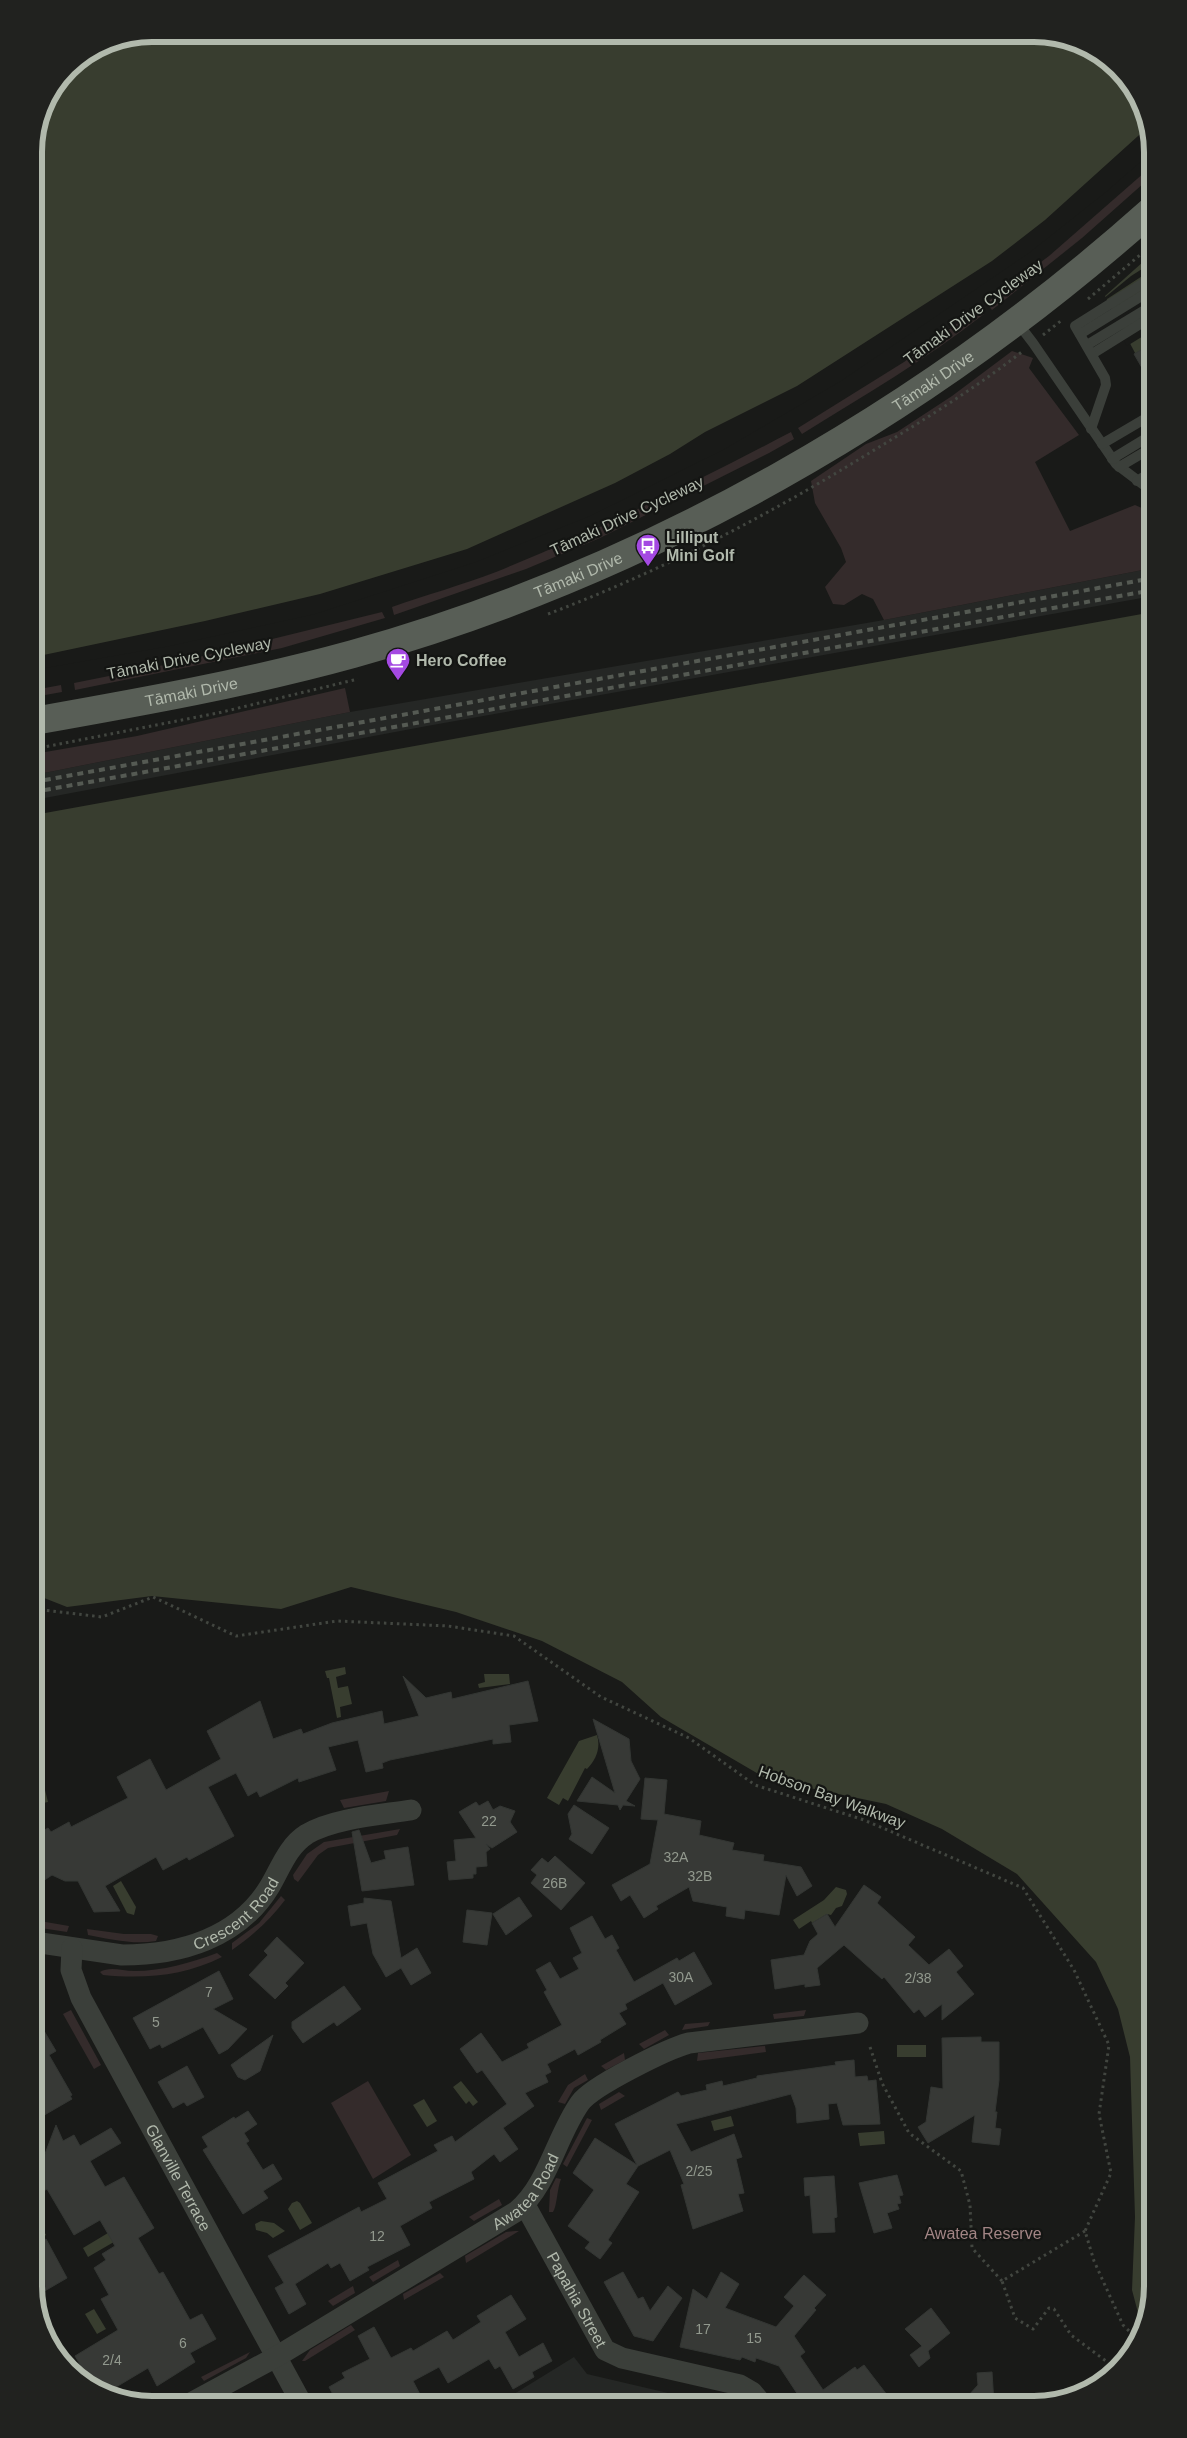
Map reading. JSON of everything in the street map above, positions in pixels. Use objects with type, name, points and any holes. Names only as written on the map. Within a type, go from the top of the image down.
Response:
[{"type":"main road","name":"Tāmaki Drive","points":[[43,720],[232,685],[354,654],[467,618],[581,572],[718,509],[815,456],[905,400],[1016,322],[1074,278],[1145,216]]},
{"type":"street","name":"Crescent Road","points":[[42,1943],[122,1955],[137,1955],[182,1949],[208,1941],[231,1927],[256,1906],[290,1850],[307,1834],[329,1825],[411,1810]]},
{"type":"street","name":"Glanville Terrace","points":[[72,1948],[71,1970],[81,1998],[297,2395]]},
{"type":"street","name":"Awatea Road","points":[[206,2395],[276,2357],[508,2218],[524,2204],[540,2182],[581,2102],[594,2091],[674,2048],[689,2043],[858,2023]]},
{"type":"street","name":"Papahia Street","points":[[524,2204],[605,2350],[622,2358],[740,2385],[755,2396]]},
{"type":"lane","points":[[1078,330],[1145,283]]},
{"type":"lane","points":[[1078,330],[1145,293]]},
{"type":"lane","points":[[1089,350],[1145,311]]},
{"type":"lane","points":[[1089,350],[1145,320]]},
{"type":"lane","points":[[1016,322],[1033,343],[1116,463],[1145,484]]},
{"type":"lane","points":[[1078,330],[1106,385],[1091,429]]},
{"type":"lane","points":[[1102,444],[1145,419]]},
{"type":"lane","points":[[1116,463],[1145,440]]},
{"type":"lane","points":[[1116,463],[1145,450]]},
{"type":"path","name":"Hobson Bay Walkway","points":[[42,1610],[102,1616],[153,1597],[236,1636],[337,1621],[448,1626],[514,1636],[601,1697],[690,1738],[755,1785],[864,1820],[1023,1888],[1074,1970],[1109,2045],[1099,2114],[1111,2172],[1085,2231]]},
{"type":"path","points":[[870,2048],[882,2083],[909,2133],[961,2171],[970,2205],[972,2248],[1002,2281],[1015,2318],[1033,2329],[1049,2308],[1054,2309],[1071,2335],[1111,2364]]},
{"type":"path","points":[[1002,2281],[1085,2231],[1094,2261],[1123,2325],[1133,2335]]},
{"type":"shaded area","points":[[153,42],[1042,43],[1070,48],[1089,57],[1101,65],[1122,86],[1130,98],[1141,124],[1145,153],[840,379],[475,559],[43,666],[43,138],[46,124],[57,98],[75,75],[91,61],[117,48]]},
{"type":"shaded area","points":[[1145,172],[1145,182],[1082,238],[992,310],[986,303],[1049,256]]},
{"type":"shaded area","points":[[1145,260],[1145,372],[1105,296]]},
{"type":"shaded area","points":[[979,308],[984,314],[962,331],[894,377],[802,434],[798,428],[904,362]]},
{"type":"shaded area","points":[[1012,351],[1033,358],[1029,368],[1079,435],[1035,462],[1070,531],[1135,505],[1145,509],[1145,570],[884,620],[873,599],[862,594],[844,605],[833,604],[825,587],[846,562],[841,548],[815,503],[811,481],[866,444],[897,432],[952,396]]},
{"type":"shaded area","points":[[791,432],[794,439],[769,453],[600,538],[526,569],[394,615],[392,607],[496,572],[571,540],[682,488]]},
{"type":"shaded area","points":[[1145,570],[1145,597],[427,726],[43,798],[43,773],[350,712],[884,620]]},
{"type":"shaded area","points":[[382,612],[385,618],[282,648],[75,690],[74,683],[179,662]]},
{"type":"shaded area","points":[[1145,613],[1145,2285],[1140,2318],[1132,2290],[1135,2217],[1130,2057],[1118,2009],[1096,1962],[1017,1874],[942,1829],[886,1804],[767,1779],[661,1717],[622,1682],[542,1641],[456,1612],[351,1587],[281,1609],[152,1596],[67,1607],[42,1597],[43,813]]},
{"type":"shaded area","points":[[61,685],[62,692],[43,695],[43,688]]},
{"type":"shaded area","points":[[345,688],[350,712],[43,773],[43,752],[137,736]]},
{"type":"shaded area","points":[[345,1667],[346,1674],[336,1677],[338,1688],[348,1686],[352,1704],[340,1707],[341,1717],[337,1718],[329,1678],[327,1678],[325,1671]]},
{"type":"shaded area","points":[[484,1674],[509,1674],[510,1684],[479,1688],[478,1684],[485,1682]]},
{"type":"shaded area","points":[[597,1735],[598,1749],[595,1758],[587,1769],[585,1768],[568,1801],[563,1798],[559,1805],[547,1798],[579,1741]]},
{"type":"shaded area","points":[[45,1790],[48,1802],[42,1803],[42,1791]]},
{"type":"shaded area","points":[[389,1791],[386,1801],[344,1808],[340,1800]]},
{"type":"shaded area","points":[[400,1829],[397,1835],[328,1848],[318,1855],[298,1882],[294,1879],[293,1875],[307,1854],[324,1842]]},
{"type":"shaded area","points":[[121,1881],[136,1907],[134,1915],[127,1913],[113,1886]]},
{"type":"shaded area","points":[[836,1887],[846,1890],[847,1894],[842,1906],[836,1908],[831,1915],[827,1914],[812,1923],[811,1921],[799,1929],[793,1920],[824,1900]]},
{"type":"shaded area","points":[[281,1896],[285,1900],[267,1921],[232,1950],[232,1943],[259,1923]]},
{"type":"shaded area","points":[[42,1921],[69,1926],[67,1932],[42,1928]]},
{"type":"shaded area","points":[[87,1929],[158,1936],[156,1941],[130,1942],[88,1935]]},
{"type":"shaded area","points":[[217,1953],[222,1957],[193,1968],[164,1975],[134,1977],[103,1975],[100,1972],[112,1969],[145,1971],[166,1968]]},
{"type":"shaded area","points":[[71,2010],[101,2065],[94,2069],[63,2014]]},
{"type":"shaded area","points":[[806,2010],[804,2016],[774,2019],[773,2014]]},
{"type":"shaded area","points":[[710,2022],[708,2026],[682,2030],[685,2024]]},
{"type":"shaded area","points":[[665,2030],[669,2035],[644,2049],[639,2044]]},
{"type":"shaded area","points":[[897,2045],[926,2045],[926,2057],[897,2057]]},
{"type":"shaded area","points":[[765,2046],[766,2052],[697,2061],[698,2053]]},
{"type":"shaded area","points":[[624,2053],[625,2060],[606,2070],[601,2066]]},
{"type":"shaded area","points":[[585,2074],[588,2080],[574,2088],[565,2104],[558,2102],[568,2085]]},
{"type":"shaded area","points":[[368,2081],[411,2155],[373,2179],[331,2103]]},
{"type":"shaded area","points":[[461,2081],[478,2102],[473,2106],[469,2101],[466,2104],[453,2087]]},
{"type":"shaded area","points":[[619,2092],[625,2096],[601,2110],[599,2104]]},
{"type":"shaded area","points":[[424,2099],[437,2121],[427,2127],[413,2105]]},
{"type":"shaded area","points":[[731,2116],[734,2126],[714,2131],[711,2121]]},
{"type":"shaded area","points":[[587,2118],[592,2120],[567,2167],[563,2164]]},
{"type":"shaded area","points":[[884,2131],[885,2144],[860,2146],[858,2133]]},
{"type":"shaded area","points":[[556,2178],[561,2179],[553,2212],[549,2212],[550,2190]]},
{"type":"shaded area","points":[[499,2199],[502,2205],[474,2221],[469,2217]]},
{"type":"shaded area","points":[[297,2201],[312,2223],[300,2230],[288,2209],[292,2203]]},
{"type":"shaded area","points":[[261,2221],[274,2223],[285,2231],[273,2238],[267,2233],[256,2230],[255,2224]]},
{"type":"shaded area","points":[[42,2228],[46,2235],[42,2237]]},
{"type":"shaded area","points":[[113,2230],[119,2239],[88,2257],[83,2248]]},
{"type":"shaded area","points":[[519,2231],[466,2263],[465,2256],[506,2232]]},
{"type":"shaded area","points":[[398,2260],[400,2266],[373,2282],[369,2277]]},
{"type":"shaded area","points":[[440,2273],[444,2277],[404,2300],[403,2294]]},
{"type":"shaded area","points":[[353,2286],[355,2293],[333,2306],[328,2301]]},
{"type":"shaded area","points":[[94,2309],[106,2329],[97,2334],[85,2314]]},
{"type":"shaded area","points":[[351,2325],[355,2330],[305,2361],[302,2361],[310,2350]]},
{"type":"shaded area","points":[[250,2352],[246,2358],[204,2381],[201,2377]]},
{"type":"shaded area","points":[[574,2357],[587,2374],[679,2396],[512,2395]]},
{"type":"pier","points":[[1142,132],[1145,158],[1106,192],[1029,253],[841,381],[723,450],[590,516],[476,562],[315,614],[170,646],[43,668],[43,655],[205,621],[320,594],[467,549],[615,483],[670,454],[705,432],[797,386],[992,261],[1045,220]]},
{"type":"pier","points":[[1145,267],[1145,274],[1104,301],[1103,299]]},
{"type":"pier","points":[[1145,298],[1145,305],[1115,323],[1112,317]]},
{"type":"pier","points":[[1145,325],[1145,335],[1127,346],[1123,339]]},
{"type":"building","points":[[1145,348],[1145,373],[1134,354]]},
{"type":"building","points":[[403,1676],[426,1698],[451,1692],[452,1699],[528,1681],[538,1721],[509,1725],[511,1742],[493,1744],[493,1739],[390,1760],[382,1763],[383,1768],[366,1772],[358,1740],[328,1747],[336,1770],[299,1782],[298,1778],[260,1797],[257,1791],[248,1796],[236,1773],[208,1787],[234,1836],[189,1860],[187,1857],[163,1870],[156,1857],[105,1886],[120,1911],[94,1912],[78,1881],[65,1881],[52,1875],[42,1882],[42,1831],[48,1828],[51,1832],[69,1822],[71,1827],[128,1798],[117,1777],[150,1759],[166,1790],[221,1759],[207,1731],[260,1701],[273,1739],[301,1729],[303,1734],[332,1723],[382,1711],[384,1724],[419,1716]]},
{"type":"building","points":[[593,1719],[629,1739],[631,1761],[640,1779],[626,1801],[635,1806],[623,1805],[620,1810],[618,1805],[577,1801],[592,1777],[615,1793]]},
{"type":"building","points":[[645,1778],[667,1780],[664,1814],[701,1821],[699,1835],[734,1843],[732,1850],[764,1855],[763,1861],[801,1867],[812,1886],[797,1896],[786,1875],[779,1915],[745,1910],[744,1919],[726,1916],[727,1907],[693,1901],[689,1887],[656,1906],[658,1909],[644,1918],[630,1895],[621,1901],[612,1885],[650,1864],[658,1820],[641,1819]]},
{"type":"building","points":[[488,1801],[493,1810],[500,1806],[515,1811],[510,1822],[517,1832],[492,1848],[486,1844],[490,1849],[486,1852],[487,1866],[476,1867],[476,1874],[473,1874],[473,1878],[449,1880],[447,1862],[456,1861],[454,1840],[476,1838],[459,1812],[476,1802],[479,1806]]},
{"type":"building","points":[[574,1805],[609,1828],[592,1854],[569,1839],[572,1834],[568,1814]]},
{"type":"building","points":[[359,1830],[371,1863],[386,1859],[384,1851],[408,1847],[414,1885],[362,1891],[352,1832]]},
{"type":"building","points":[[555,1856],[585,1883],[561,1910],[531,1883],[537,1875],[531,1870],[542,1858],[548,1863]]},
{"type":"building","points":[[864,1885],[881,1897],[877,1903],[915,1937],[908,1945],[929,1965],[949,1949],[963,1966],[956,1972],[974,1994],[942,2020],[942,2004],[925,2017],[919,2009],[914,2013],[884,1977],[882,1979],[844,1945],[817,1968],[820,1985],[805,1987],[805,1984],[775,1989],[771,1960],[804,1955],[810,1941],[818,1934],[812,1923],[827,1914],[835,1927]]},
{"type":"building","points":[[519,1897],[532,1916],[506,1935],[493,1914]]},
{"type":"building","points":[[364,1898],[391,1901],[401,1958],[417,1948],[431,1973],[411,1985],[401,1968],[386,1977],[373,1954],[367,1923],[351,1926],[348,1906],[364,1903]]},
{"type":"building","points":[[467,1910],[492,1913],[487,1945],[463,1942]]},
{"type":"building","points":[[592,1916],[605,1939],[612,1935],[619,1948],[616,1950],[634,1982],[677,1958],[679,1961],[694,1952],[712,1984],[675,2005],[663,1983],[625,2004],[627,2009],[619,2013],[626,2024],[600,2040],[601,2042],[578,2055],[575,2049],[547,2064],[551,2072],[545,2075],[548,2082],[525,2093],[534,2106],[503,2128],[518,2149],[500,2162],[494,2154],[471,2172],[474,2179],[429,2202],[432,2208],[400,2226],[410,2245],[367,2267],[369,2270],[350,2281],[340,2263],[331,2268],[328,2263],[295,2284],[306,2304],[289,2314],[275,2288],[284,2283],[268,2256],[359,2207],[361,2212],[387,2199],[378,2183],[438,2151],[434,2145],[452,2136],[455,2142],[507,2104],[482,2070],[477,2073],[460,2049],[481,2033],[502,2062],[529,2048],[527,2044],[562,2025],[544,1992],[547,1990],[536,1970],[550,1962],[560,1979],[579,1969],[573,1958],[582,1953],[570,1928]]},
{"type":"building","points":[[277,1937],[304,1963],[285,1983],[288,1986],[275,1999],[249,1975],[268,1955],[264,1951]]},
{"type":"building","points":[[219,1971],[233,1999],[213,2009],[247,2029],[228,2049],[219,2054],[203,2027],[162,2048],[160,2044],[150,2049],[133,2018]]},
{"type":"building","points":[[344,1986],[361,2009],[337,2026],[334,2022],[303,2043],[292,2028],[292,2022]]},
{"type":"building","points":[[42,2028],[56,2051],[49,2055],[72,2095],[70,2096],[72,2099],[42,2116]]},
{"type":"building","points":[[273,2035],[260,2071],[245,2080],[238,2077],[231,2065]]},
{"type":"building","points":[[981,2037],[981,2042],[999,2042],[999,2080],[995,2128],[1001,2129],[999,2145],[972,2142],[975,2115],[928,2143],[918,2127],[926,2122],[931,2087],[943,2089],[942,2038]]},
{"type":"building","points":[[854,2060],[855,2077],[867,2076],[868,2081],[876,2080],[880,2124],[843,2125],[837,2103],[828,2104],[829,2119],[797,2123],[796,2108],[791,2094],[676,2124],[691,2152],[734,2134],[742,2157],[736,2159],[744,2193],[738,2194],[743,2211],[693,2229],[681,2185],[684,2184],[670,2150],[638,2166],[626,2184],[639,2192],[608,2240],[612,2243],[600,2259],[585,2248],[590,2242],[568,2226],[594,2190],[573,2173],[595,2138],[637,2165],[615,2124],[678,2092],[681,2096],[707,2090],[706,2085],[722,2081],[723,2086],[757,2078],[757,2076],[836,2065],[835,2062]]},
{"type":"building","points":[[187,2066],[204,2097],[187,2106],[184,2102],[173,2108],[158,2082]]},
{"type":"building","points":[[248,2111],[257,2124],[244,2133],[249,2141],[246,2143],[263,2170],[273,2164],[282,2179],[263,2191],[268,2198],[243,2214],[203,2150],[208,2147],[202,2137],[234,2117],[235,2119]]},
{"type":"building","points":[[56,2125],[63,2141],[74,2135],[80,2146],[111,2128],[121,2143],[90,2161],[105,2187],[124,2177],[154,2228],[138,2238],[159,2274],[163,2272],[190,2320],[202,2314],[216,2339],[190,2353],[195,2362],[157,2386],[148,2368],[114,2388],[98,2381],[79,2367],[81,2366],[75,2356],[118,2330],[101,2299],[109,2295],[94,2268],[106,2260],[102,2254],[115,2246],[100,2220],[74,2235],[47,2189],[42,2192],[43,2159]]},
{"type":"building","points":[[897,2175],[903,2195],[899,2196],[901,2203],[897,2204],[899,2209],[887,2213],[892,2228],[874,2233],[859,2183]]},
{"type":"building","points":[[834,2176],[837,2217],[834,2218],[835,2232],[813,2233],[810,2195],[805,2196],[804,2178]]},
{"type":"building","points":[[46,2239],[67,2278],[43,2292],[42,2285],[42,2241]]},
{"type":"building","points":[[623,2272],[638,2299],[643,2297],[650,2311],[668,2286],[682,2298],[653,2341],[634,2336],[604,2282]]},
{"type":"building","points":[[721,2272],[739,2284],[725,2308],[776,2327],[794,2306],[784,2297],[804,2275],[826,2295],[794,2336],[805,2352],[800,2356],[823,2390],[855,2367],[857,2370],[864,2365],[888,2396],[799,2396],[779,2366],[756,2358],[755,2362],[742,2357],[740,2360],[680,2347],[693,2289],[707,2299]]},
{"type":"building","points":[[511,2295],[526,2319],[505,2332],[519,2357],[543,2343],[552,2361],[532,2372],[534,2377],[513,2389],[500,2366],[495,2369],[489,2359],[448,2383],[439,2367],[413,2381],[420,2395],[333,2395],[329,2387],[345,2378],[342,2373],[370,2359],[358,2336],[374,2327],[391,2358],[411,2348],[413,2351],[447,2331],[453,2340],[481,2322],[477,2316]]},
{"type":"building","points":[[931,2308],[950,2333],[928,2351],[930,2358],[919,2367],[910,2355],[922,2346],[905,2329]]},
{"type":"building","points":[[992,2372],[993,2396],[968,2396],[978,2385],[977,2373]]},
{"type":"railway","points":[[43,780],[1145,579]]},
{"type":"railway","points":[[43,790],[1145,591]]},
{"type":"place","name":"Lilliput Mini Golf","points":[[648,567]]},
{"type":"place","name":"Hero Coffee","points":[[398,681]]},
{"type":"park label","name":"Awatea Reserve","points":[[983,2233]]}]
